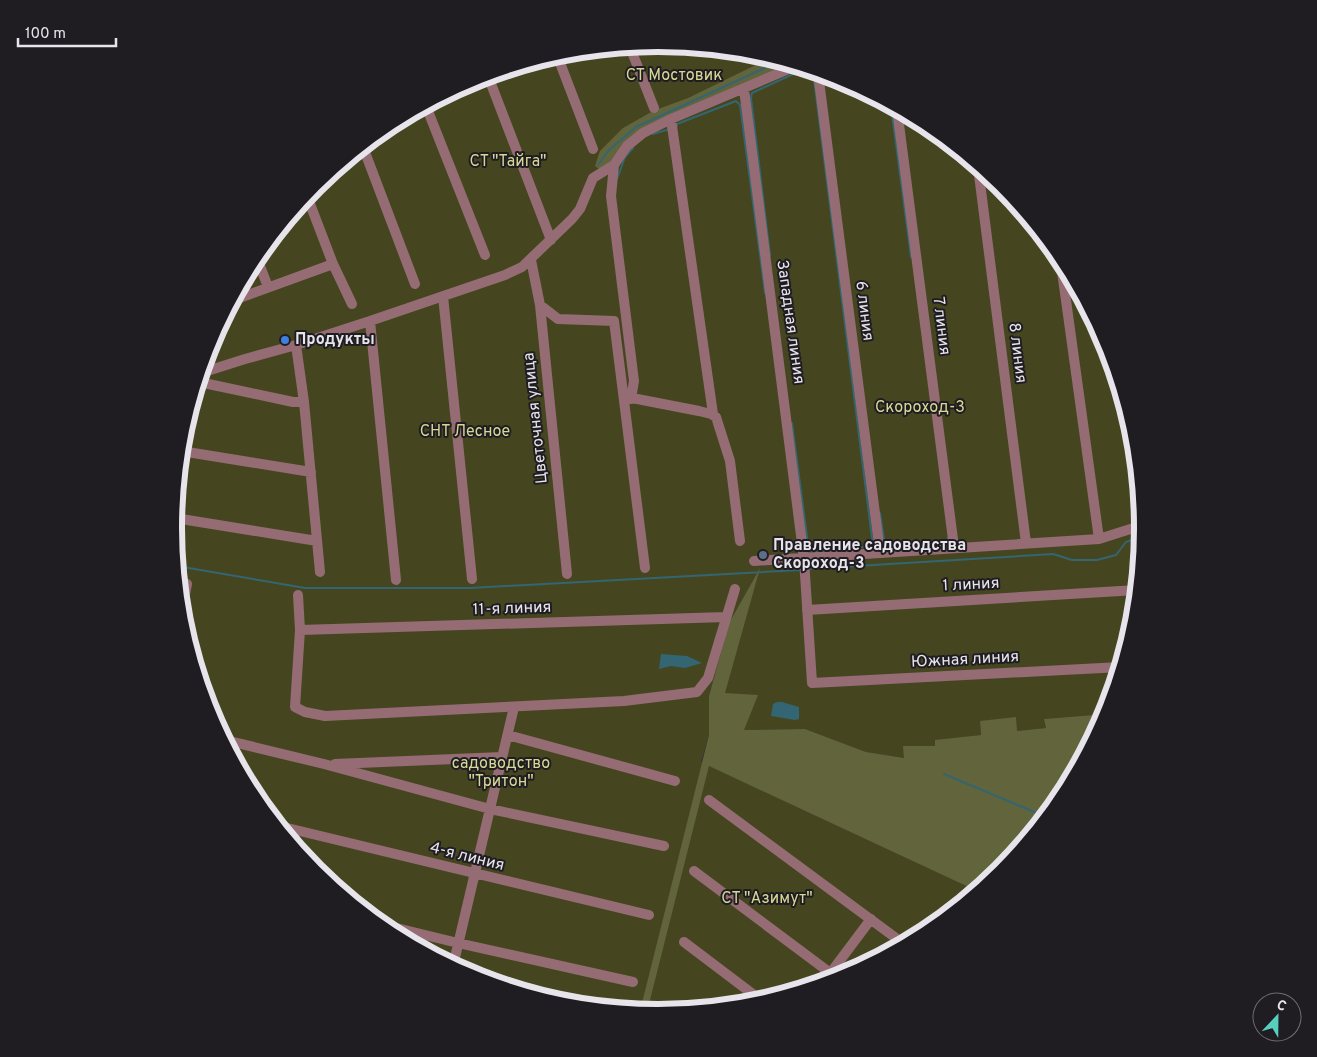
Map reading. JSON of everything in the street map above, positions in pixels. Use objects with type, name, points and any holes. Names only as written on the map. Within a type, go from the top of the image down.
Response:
[{"type":"street","points":[[633,54],[654,108]]},
{"type":"street","points":[[560,63],[593,149]]},
{"type":"street","points":[[210,370],[370,321],[522,268],[532,260],[580,209],[593,178],[614,165],[628,146],[643,133],[671,119],[786,70]]},
{"type":"street","name":"6 линия","points":[[819,81],[880,552]]},
{"type":"street","points":[[491,83],[551,240]]},
{"type":"street","name":"Западная линия","points":[[744,89],[805,566],[812,683]]},
{"type":"street","points":[[428,112],[485,255]]},
{"type":"street","name":"7 линия","points":[[898,117],[954,547]]},
{"type":"street","points":[[671,119],[713,414],[716,416],[730,461],[740,541]]},
{"type":"street","points":[[366,154],[415,284]]},
{"type":"street","points":[[614,165],[611,196],[634,381],[627,397]]},
{"type":"street","name":"8 линия","points":[[979,178],[1026,543]]},
{"type":"street","points":[[310,205],[333,264],[352,304]]},
{"type":"street","name":"Цветочная улица","points":[[532,260],[540,305],[567,574]]},
{"type":"street","points":[[243,296],[333,264]]},
{"type":"street","points":[[261,267],[268,286]]},
{"type":"street","points":[[1063,279],[1099,539]]},
{"type":"street","points":[[443,296],[472,580]]},
{"type":"street","points":[[540,305],[558,319],[614,320],[627,397],[645,568]]},
{"type":"street","points":[[370,321],[396,580]]},
{"type":"street","points":[[296,345],[304,402],[320,572]]},
{"type":"street","points":[[205,383],[293,402],[304,402]]},
{"type":"street","points":[[627,397],[713,414]]},
{"type":"street","points":[[189,453],[311,472]]},
{"type":"street","points":[[183,519],[317,541]]},
{"type":"street","points":[[754,561],[805,566],[880,552],[1099,539],[1134,528]]},
{"type":"street","points":[[298,596],[300,630],[295,707],[305,712],[325,716],[624,701],[697,692],[708,678],[735,589]]},
{"type":"street","name":"1 линия","points":[[807,610],[1130,590]]},
{"type":"street","name":"11-я линия","points":[[300,630],[726,617]]},
{"type":"street","name":"Южная линия","points":[[812,683],[1114,666]]},
{"type":"street","points":[[455,958],[514,707]]},
{"type":"street","points":[[508,735],[675,781]]},
{"type":"street","points":[[234,742],[324,764],[490,809],[664,846]]},
{"type":"street","points":[[324,764],[502,757]]},
{"type":"street","points":[[709,800],[898,940]]},
{"type":"street","name":"4-я линия","points":[[290,829],[474,875],[649,915]]},
{"type":"street","points":[[694,871],[829,972]]},
{"type":"street","points":[[839,969],[871,919]]},
{"type":"street","points":[[402,929],[633,982]]},
{"type":"street","points":[[684,942],[753,994]]},
{"type":"green space","points":[[658,52],[721,57],[751,62],[812,78],[841,89],[896,116],[923,133],[948,151],[995,192],[1036,239],[1054,264],[1071,291],[1098,346],[1118,405],[1125,436],[1130,466],[1134,528],[1130,591],[1118,652],[1096,715],[1045,719],[1046,728],[1017,731],[980,721],[981,735],[935,741],[936,746],[904,746],[904,758],[866,752],[805,729],[744,730],[724,693],[758,571],[729,623],[709,696],[709,735],[701,762],[970,888],[923,924],[869,955],[812,979],[751,995],[690,1003],[627,1003],[566,995],[505,979],[448,955],[420,941],[394,924],[345,886],[301,842],[263,793],[232,739],[208,682],[192,621],[187,591],[182,528],[187,466],[192,436],[208,375],[219,346],[246,290],[263,264],[281,239],[322,192],[369,151],[394,133],[421,116],[476,89],[535,69],[566,62],[596,57]]},
{"type":"green space","points":[[758,64],[782,69],[649,125],[611,163],[599,169],[595,166],[600,151],[623,128],[653,111],[688,98]]},
{"type":"green space","points":[[760,568],[725,693],[758,695],[744,730],[805,729],[866,752],[904,758],[903,746],[935,746],[935,740],[981,735],[980,721],[1016,717],[1017,731],[1046,728],[1044,719],[1096,715],[1071,767],[1036,818],[995,865],[970,888],[709,766],[649,1004],[642,1003],[709,735],[709,696],[729,623]]},
{"type":"water","points":[[661,654],[687,656],[702,663],[685,668],[671,666],[659,669]]},
{"type":"water","points":[[777,702],[799,707],[799,719],[771,716],[773,704]]},
{"type":"waterway","points":[[598,165],[608,151],[636,127],[769,66]]},
{"type":"waterway","points":[[770,255],[751,98],[752,93],[795,73]]},
{"type":"waterway","points":[[792,423],[809,552],[873,546],[814,79]]},
{"type":"waterway","points":[[677,126],[677,124],[736,101],[740,105],[765,293]]},
{"type":"waterway","points":[[892,114],[911,257]]},
{"type":"waterway","points":[[653,134],[670,129]]},
{"type":"waterway","points":[[617,179],[625,157],[633,148]]},
{"type":"waterway","points":[[880,513],[885,546],[943,543],[949,536]]},
{"type":"waterway","points":[[807,569],[1053,554],[1072,560],[1097,560],[1116,555],[1126,542],[1134,539]]},
{"type":"waterway","points":[[185,567],[305,588],[470,588],[800,570]]},
{"type":"waterway","points":[[944,774],[1039,814]]},
{"type":"place","name":"Продукты","points":[[285,340]]},
{"type":"place","name":"Правление садоводства Скороход-3","points":[[763,555]]},
{"type":"park label","name":"СТ Мостовик","points":[[674,76]]},
{"type":"park label","name":"СТ \"Тайга\"","points":[[508,162]]},
{"type":"park label","name":"Скороход-3","points":[[920,408]]},
{"type":"park label","name":"СНТ Лесное","points":[[465,432]]},
{"type":"park label","name":"садоводство \"Тритон\"","points":[[501,773]]},
{"type":"park label","name":"СТ \"Азимут\"","points":[[767,899]]}]
